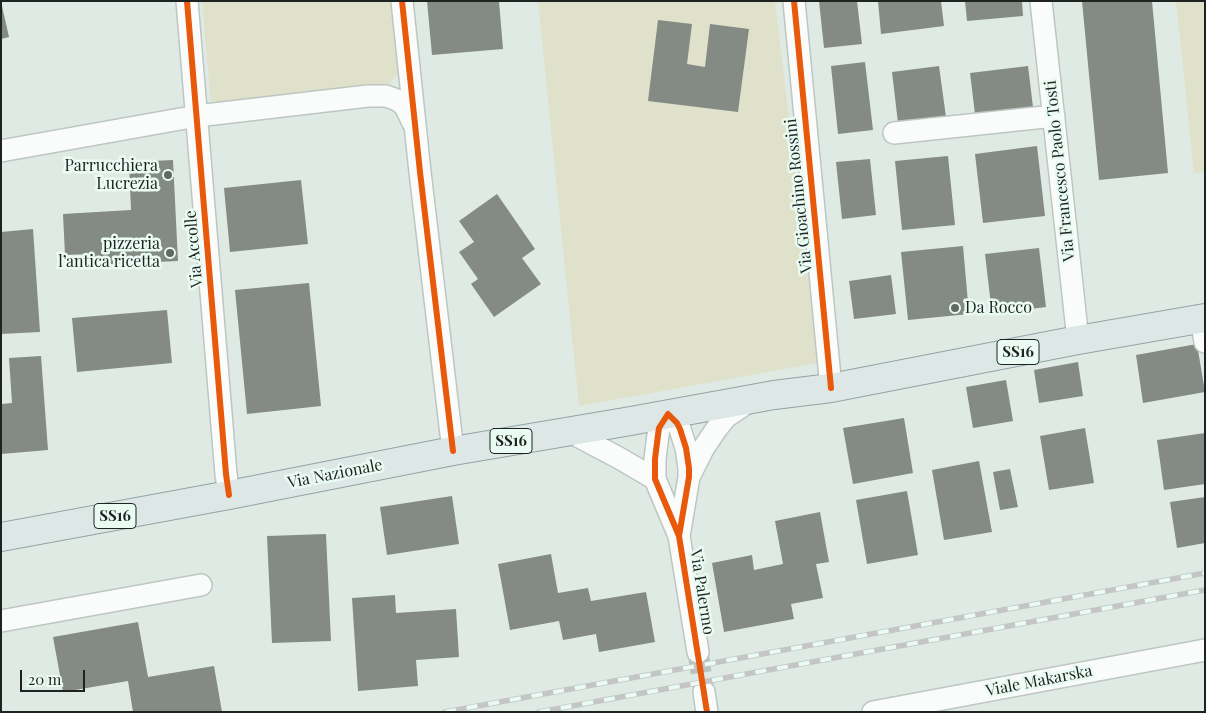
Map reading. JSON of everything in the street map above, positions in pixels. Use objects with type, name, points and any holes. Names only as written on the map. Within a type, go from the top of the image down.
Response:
[{"type":"main road","name":"SS16","points":[[668,414],[774,394],[832,388],[1078,340],[1203,326]]},
{"type":"main road","name":"Via Nazionale","points":[[1,537],[452,451],[668,414]]},
{"type":"street","name":"Via Accolle","points":[[187,1],[229,495]]},
{"type":"street","points":[[402,1],[452,451]]},
{"type":"street","name":"Via Gioachino Rossini","points":[[794,1],[832,388]]},
{"type":"street","name":"Via Francesco Paolo Tosti","points":[[1041,1],[1078,340]]},
{"type":"street","points":[[1,151],[197,116],[379,95],[391,97],[403,104],[411,117],[415,130]]},
{"type":"street","points":[[894,133],[1054,116]]},
{"type":"street","name":"Via Palermo","points":[[689,477],[706,444],[726,417],[754,398]]},
{"type":"street","name":"Via Palermo","points":[[679,536],[689,477],[688,457],[684,438],[677,424],[668,414],[659,428],[655,459],[655,478],[679,536],[698,652]]},
{"type":"street","points":[[570,432],[655,478]]},
{"type":"street","points":[[1,621],[201,585]]},
{"type":"street","name":"Viale Makarska","points":[[873,712],[1205,650]]},
{"type":"green space","points":[[202,1],[397,1],[403,68],[388,85],[211,104]]},
{"type":"green space","points":[[538,1],[775,1],[818,363],[579,406]]},
{"type":"green space","points":[[1176,1],[1205,1],[1205,172],[1194,173]]},
{"type":"building","points":[[427,1],[499,1],[503,49],[432,55]]},
{"type":"building","points":[[819,1],[857,1],[862,44],[824,48]]},
{"type":"building","points":[[878,1],[941,1],[944,26],[881,34]]},
{"type":"building","points":[[965,1],[1022,1],[1023,16],[967,21]]},
{"type":"building","points":[[1082,1],[1152,1],[1168,173],[1099,180]]},
{"type":"building","points":[[1,6],[9,37],[1,39]]},
{"type":"building","points":[[658,20],[692,24],[687,64],[705,67],[710,24],[749,29],[738,112],[648,101]]},
{"type":"building","points":[[865,62],[873,130],[838,134],[831,66]]},
{"type":"building","points":[[939,66],[946,117],[898,123],[892,72]]},
{"type":"building","points":[[1028,66],[1033,107],[975,114],[970,73]]},
{"type":"building","points":[[1037,146],[1045,216],[983,223],[975,154]]},
{"type":"building","points":[[948,156],[955,225],[902,230],[895,161]]},
{"type":"building","points":[[870,159],[876,215],[842,219],[836,162]]},
{"type":"building","points":[[173,160],[178,261],[91,265],[90,254],[65,255],[63,214],[131,210],[129,162]]},
{"type":"building","points":[[301,180],[308,244],[230,252],[224,188]]},
{"type":"building","points":[[497,194],[535,249],[522,258],[541,284],[494,317],[471,284],[478,279],[459,252],[474,242],[459,221]]},
{"type":"building","points":[[33,229],[40,332],[1,334],[1,232]]},
{"type":"building","points":[[963,246],[969,314],[908,320],[901,252]]},
{"type":"building","points":[[1039,248],[1046,307],[992,314],[985,254]]},
{"type":"building","points":[[891,275],[896,314],[854,319],[849,281]]},
{"type":"building","points":[[309,283],[321,406],[247,414],[235,290]]},
{"type":"building","points":[[167,310],[172,363],[77,372],[72,318]]},
{"type":"building","points":[[1197,344],[1205,392],[1143,403],[1136,355]]},
{"type":"building","points":[[41,356],[48,450],[1,454],[1,404],[12,403],[9,358]]},
{"type":"building","points":[[1078,362],[1083,396],[1039,403],[1034,370]]},
{"type":"building","points":[[1006,380],[1013,421],[973,428],[966,387]]},
{"type":"building","points":[[904,418],[913,473],[853,484],[843,428]]},
{"type":"building","points":[[1085,428],[1094,483],[1049,490],[1040,436]]},
{"type":"building","points":[[1205,433],[1205,484],[1164,490],[1157,440]]},
{"type":"building","points":[[979,461],[992,532],[944,540],[932,470]]},
{"type":"building","points":[[1010,469],[1018,507],[1000,510],[993,472]]},
{"type":"building","points":[[907,491],[918,555],[867,564],[856,500]]},
{"type":"building","points":[[452,496],[459,544],[387,555],[380,507]]},
{"type":"building","points":[[1205,497],[1205,543],[1177,548],[1170,502]]},
{"type":"building","points":[[820,512],[829,562],[816,564],[823,598],[791,604],[794,619],[724,632],[712,563],[752,555],[754,570],[783,564],[775,521]]},
{"type":"building","points":[[326,534],[331,641],[272,643],[267,536]]},
{"type":"building","points":[[551,554],[558,593],[588,588],[591,601],[646,592],[655,642],[599,652],[596,634],[563,640],[559,621],[510,630],[498,564]]},
{"type":"building","points":[[395,595],[396,613],[456,609],[459,657],[416,660],[418,686],[358,691],[352,598]]},
{"type":"building","points":[[138,622],[148,677],[214,666],[222,712],[133,712],[128,681],[63,692],[53,637]]},
{"type":"tunnel","points":[[698,652],[704,692]]},
{"type":"railway","points":[[445,712],[1205,573]]},
{"type":"railway","points":[[539,712],[1205,590]]},
{"type":"cycle path","points":[[187,1],[229,495]]},
{"type":"cycle path","points":[[402,1],[453,451]]},
{"type":"cycle path","points":[[794,1],[831,388]]},
{"type":"cycle path","points":[[679,536],[689,468],[686,448],[680,429],[668,414],[659,428],[655,459],[655,479],[679,536],[707,712]]},
{"type":"place","name":"Parrucchiera Lucrezia","points":[[168,175]]},
{"type":"place","name":"pizzeria l’antica ricetta","points":[[170,253]]},
{"type":"place","name":"Da Rocco","points":[[955,308]]}]
